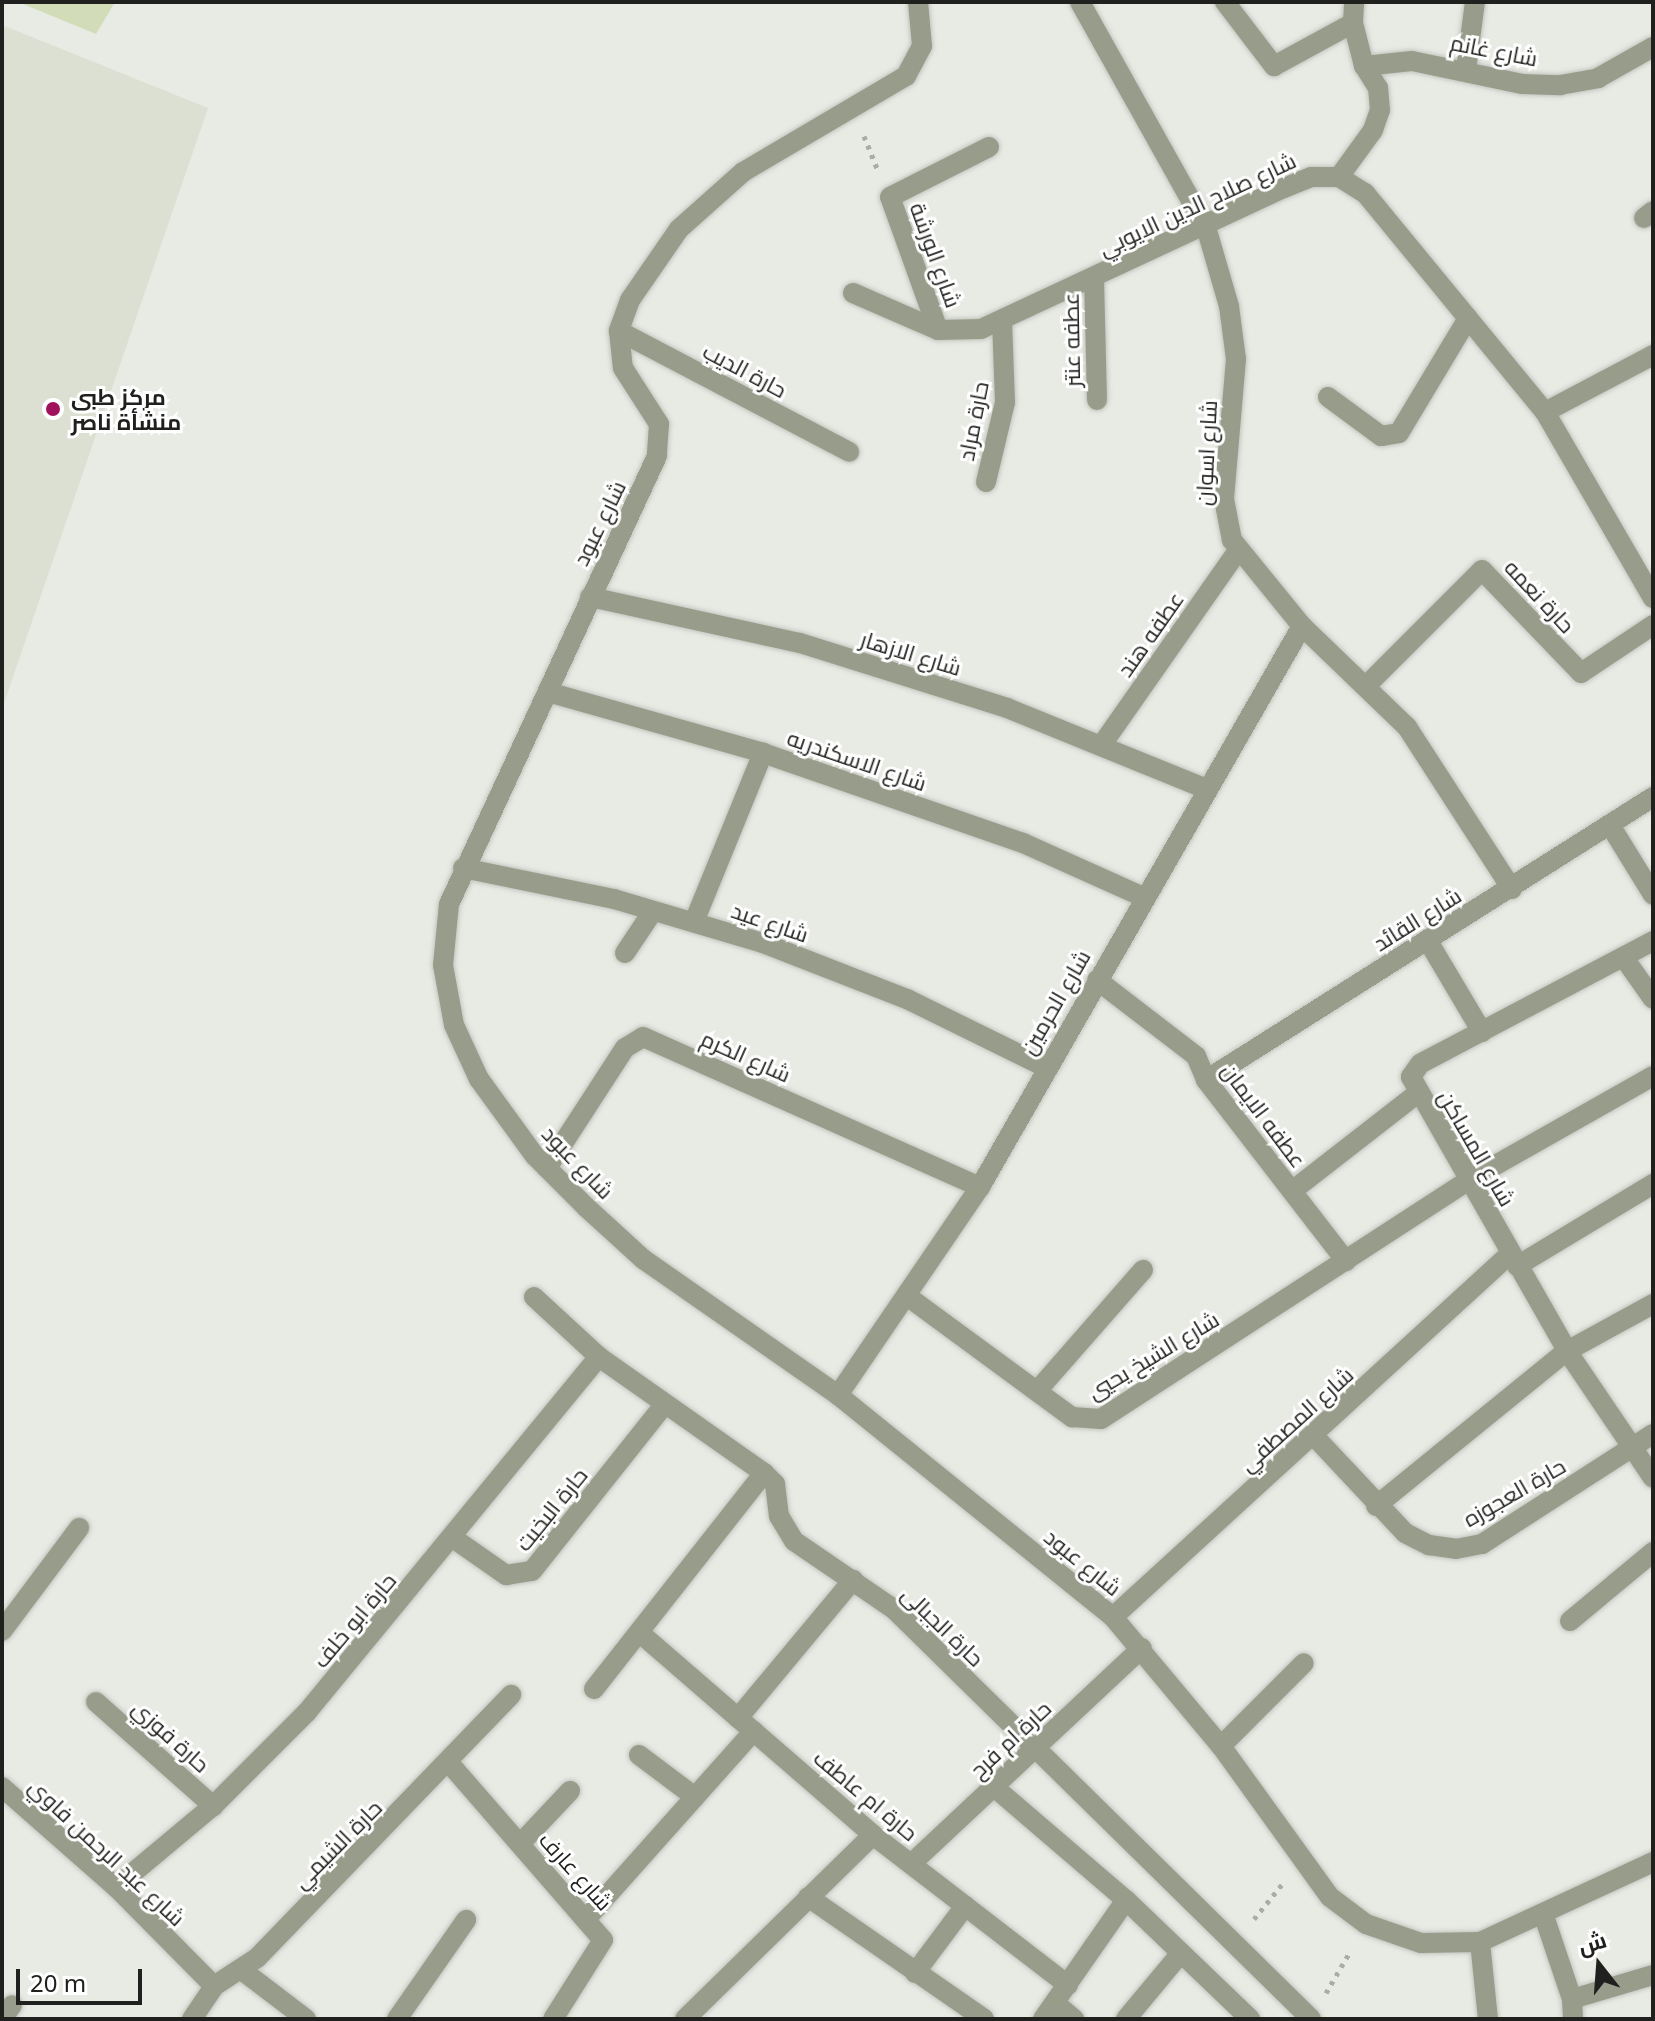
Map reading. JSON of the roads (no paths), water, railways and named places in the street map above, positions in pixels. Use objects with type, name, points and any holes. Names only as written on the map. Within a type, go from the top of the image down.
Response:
[{"type":"street","points":[[619,331],[630,300],[679,229],[743,172],[906,76],[922,46],[918,2]]},
{"type":"street","name":"شارع اسوان","points":[[1080,2],[1206,227],[1229,306],[1236,359],[1224,499],[1238,550],[1302,626],[1368,684],[1407,727],[1512,889]]},
{"type":"street","points":[[1225,2],[1274,66],[1353,23]]},
{"type":"street","points":[[1354,2],[1353,23],[1364,66],[1378,88],[1380,110],[1373,130],[1339,177],[1365,193],[1545,412],[1651,593]]},
{"type":"street","points":[[1466,70],[1475,2]]},
{"type":"street","name":"شارع غانم","points":[[1364,66],[1412,61],[1522,84],[1560,85],[1598,78],[1653,47]]},
{"type":"street","name":"شارع الورشة","points":[[938,330],[890,197],[989,147]]},
{"type":"street","name":"شارع صلاح الدين الايوبي","points":[[853,293],[938,330],[967,332],[1002,320],[1311,177],[1339,177]]},
{"type":"street","name":"عطفه عنتر","points":[[1094,278],[1097,400]]},
{"type":"street","points":[[1328,397],[1381,436],[1399,433],[1468,318]]},
{"type":"street","name":"حارة مراد","points":[[986,482],[1005,402],[1002,320]]},
{"type":"street","name":"حارة الديب","points":[[619,331],[849,452]]},
{"type":"street","name":"شارع عبود","points":[[619,331],[623,368],[659,424],[657,456],[463,868],[449,904],[443,965],[454,1025],[479,1079],[547,1168],[643,1259],[838,1395],[1113,1617],[1221,1746],[1330,1897],[1366,1924],[1421,1943],[1480,1942],[1544,1916],[1653,1862]]},
{"type":"street","points":[[1545,412],[1653,355]]},
{"type":"street","name":"عطفه هند","points":[[1101,746],[1238,550]]},
{"type":"street","name":"حارة نعمه","points":[[1368,684],[1482,570],[1581,673],[1653,625]]},
{"type":"street","name":"شارع الازهار","points":[[590,597],[800,643],[1007,708],[1206,789]]},
{"type":"street","name":"شارع الحرمين","points":[[838,1395],[980,1187],[1045,1067],[1302,626]]},
{"type":"street","name":"شارع الاسكندريه","points":[[548,692],[763,753],[1023,843],[1143,897]]},
{"type":"street","points":[[694,922],[763,753]]},
{"type":"street","name":"شارع القائد","points":[[1206,1080],[1653,797]]},
{"type":"street","points":[[1610,825],[1653,895]]},
{"type":"street","name":"شارع عيد","points":[[463,868],[694,922],[907,999],[1045,1067]]},
{"type":"street","points":[[625,953],[653,911]]},
{"type":"street","points":[[1428,941],[1482,1032]]},
{"type":"street","name":"شارع المساكن","points":[[1653,941],[1413,1069],[1418,1093],[1567,1351],[1653,1478]]},
{"type":"street","points":[[1624,958],[1653,999]]},
{"type":"street","name":"عطفه الايمان","points":[[1097,980],[1187,1046],[1206,1080],[1346,1261]]},
{"type":"street","name":"شارع الكرم","points":[[547,1168],[625,1048],[643,1037],[980,1187]]},
{"type":"street","name":"شارع الشيخ يحيي","points":[[907,1296],[1072,1417],[1101,1419],[1469,1180],[1653,1076]]},
{"type":"street","points":[[1292,1191],[1418,1093]]},
{"type":"street","name":"شارع المصطفي","points":[[1113,1617],[1514,1260],[1653,1184]]},
{"type":"street","points":[[1037,1391],[1143,1270]]},
{"type":"street","points":[[534,1297],[599,1357],[764,1473],[594,1689]]},
{"type":"street","points":[[1376,1506],[1567,1351],[1653,1304]]},
{"type":"street","name":"حارة ابو خلف","points":[[116,1887],[213,1806],[307,1712],[599,1357]]},
{"type":"street","name":"حارة البخيت","points":[[453,1538],[506,1575],[532,1571],[665,1404]]},
{"type":"street","name":"حارة العجوزه","points":[[1314,1436],[1376,1506],[1405,1533],[1429,1545],[1469,1547],[1482,1544],[1653,1434]]},
{"type":"street","name":"حارة الجبالى","points":[[764,1473],[775,1484],[779,1516],[794,1541],[895,1610],[1311,2018]]},
{"type":"street","points":[[2,1631],[79,1528]]},
{"type":"street","points":[[1570,1621],[1653,1552]]},
{"type":"street","points":[[588,1917],[695,1797],[853,1580]]},
{"type":"street","name":"حارة ام عاطف","points":[[640,1633],[873,1835],[1068,1985]]},
{"type":"street","name":"حارة ام فرح","points":[[911,1864],[1142,1648]]},
{"type":"street","points":[[1221,1746],[1304,1663]]},
{"type":"street","name":"حارة الشيمي","points":[[192,2019],[214,1986],[243,1971],[450,1764],[511,1695]]},
{"type":"street","name":"حارة فوزي","points":[[96,1702],[213,1806]]},
{"type":"street","points":[[639,1755],[695,1797]]},
{"type":"street","name":"شارع عارف","points":[[450,1764],[588,1917],[603,1940],[553,2019]]},
{"type":"street","points":[[994,1787],[1126,1900],[1250,2019]]},
{"type":"street","points":[[520,1844],[570,1791]]},
{"type":"street","name":"شارع عبد الرحمن فاوي","points":[[5,1796],[116,1887],[214,1986]]},
{"type":"street","points":[[685,2019],[873,1835]]},
{"type":"street","points":[[808,1897],[984,2019]]},
{"type":"street","points":[[1074,2019],[1049,2011],[1126,1900]]},
{"type":"street","points":[[915,1973],[965,1906]]},
{"type":"street","points":[[1544,1916],[1573,2009],[1653,1975]]},
{"type":"street","points":[[397,2019],[466,1920]]},
{"type":"street","points":[[1480,1942],[1488,2019]]},
{"type":"street","points":[[1126,2019],[1181,1953]]},
{"type":"street","points":[[243,1971],[306,2019]]},
{"type":"place","name":"مركز طبى منشأة ناصر","points":[[53,409]]}]
